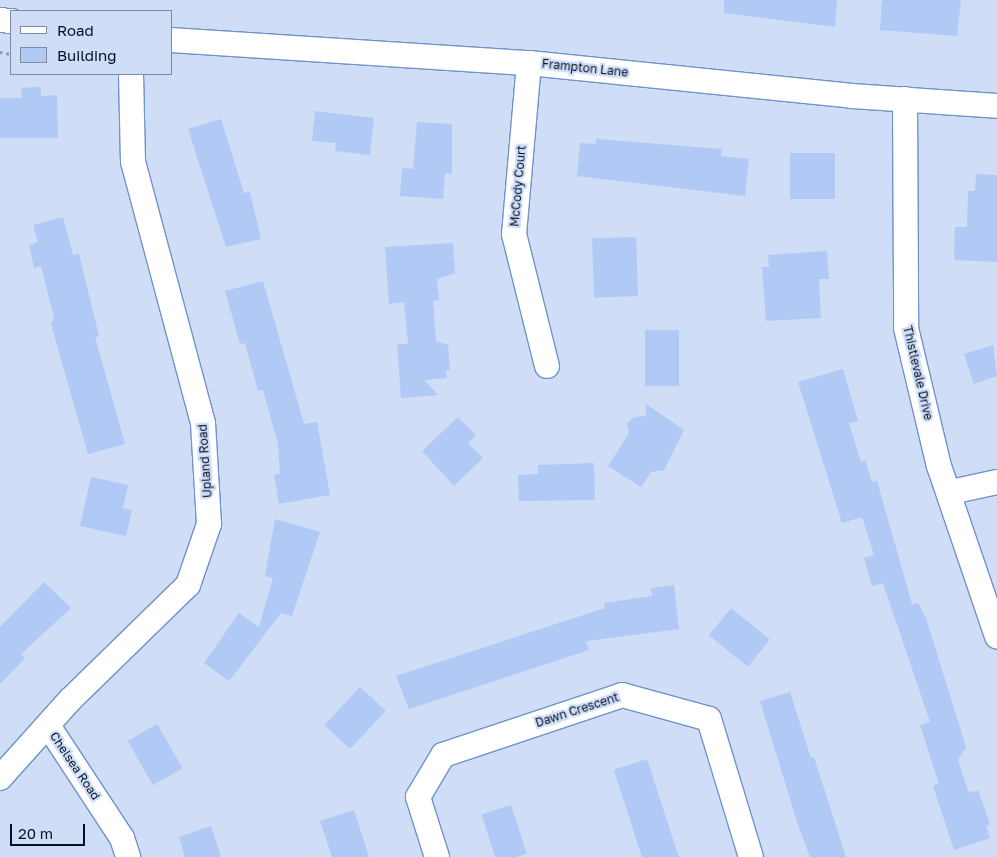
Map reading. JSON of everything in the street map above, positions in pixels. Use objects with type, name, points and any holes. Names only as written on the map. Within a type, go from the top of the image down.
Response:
[{"type":"street","name":"Frampton Lane","points":[[172,40],[529,62],[905,99],[997,106]]},
{"type":"street","name":"McCody Court","points":[[529,62],[514,234],[547,366]]},
{"type":"street","name":"Upland Road","points":[[0,778],[188,585],[209,524],[203,423],[133,162],[131,75]]},
{"type":"street","name":"Thistlevale Drive","points":[[905,99],[906,328],[940,466],[951,492],[997,636]]},
{"type":"street","points":[[951,492],[997,482]]},
{"type":"street","name":"Dawn Crescent","points":[[436,857],[418,797],[443,755],[622,695],[709,719],[751,857]]},
{"type":"street","name":"Chelsea Road","points":[[49,727],[122,838],[128,857]]},
{"type":"building","points":[[724,0],[837,0],[835,27],[724,13]]},
{"type":"building","points":[[882,0],[961,0],[957,36],[880,30]]},
{"type":"building","points":[[41,87],[41,96],[57,95],[58,138],[0,138],[0,98],[22,98],[21,88]]},
{"type":"building","points":[[315,111],[374,118],[370,155],[335,151],[336,143],[312,141]]},
{"type":"building","points":[[221,119],[244,193],[250,192],[261,239],[226,247],[188,129]]},
{"type":"building","points":[[417,122],[452,124],[452,174],[445,173],[443,199],[400,196],[402,168],[413,169]]},
{"type":"building","points":[[596,139],[722,149],[721,156],[749,159],[745,196],[577,176],[580,143],[596,144]]},
{"type":"building","points":[[790,153],[835,153],[835,199],[790,199]]},
{"type":"building","points":[[976,174],[997,175],[997,262],[954,260],[955,227],[967,227],[968,191],[975,191]]},
{"type":"building","points":[[63,217],[73,255],[79,254],[99,336],[95,337],[125,444],[88,454],[51,324],[54,318],[41,266],[34,268],[29,245],[38,242],[33,225]]},
{"type":"building","points":[[636,237],[638,296],[594,297],[592,239]]},
{"type":"building","points":[[453,243],[455,273],[437,279],[439,300],[433,301],[436,341],[448,345],[450,370],[446,371],[447,378],[424,380],[438,395],[401,398],[397,344],[408,344],[404,302],[389,304],[385,247]]},
{"type":"building","points":[[827,251],[829,279],[819,279],[821,318],[766,321],[762,267],[769,267],[768,255]]},
{"type":"building","points":[[263,281],[304,424],[317,422],[330,495],[279,504],[274,475],[280,474],[278,444],[263,390],[258,391],[245,343],[240,344],[225,291]]},
{"type":"building","points":[[645,330],[679,330],[679,386],[645,386]]},
{"type":"building","points":[[993,345],[997,376],[974,384],[964,354]]},
{"type":"building","points":[[843,369],[858,421],[849,423],[861,462],[865,460],[872,482],[877,481],[912,604],[918,603],[926,618],[966,747],[958,760],[969,793],[978,790],[990,824],[986,826],[990,838],[954,850],[933,786],[939,784],[920,725],[930,722],[883,583],[872,586],[864,558],[874,555],[862,517],[842,523],[798,382]]},
{"type":"building","points":[[646,404],[684,430],[664,470],[651,472],[641,487],[608,466],[629,433],[627,424],[634,417],[646,416]]},
{"type":"building","points":[[458,417],[476,435],[468,443],[483,458],[454,486],[422,451]]},
{"type":"building","points":[[594,463],[595,500],[519,501],[518,475],[538,474],[538,465]]},
{"type":"building","points":[[91,477],[128,485],[123,508],[132,510],[126,536],[80,526]]},
{"type":"building","points":[[275,519],[320,532],[292,616],[281,613],[229,681],[204,663],[239,613],[259,627],[273,578],[265,576]]},
{"type":"building","points":[[44,582],[71,608],[21,654],[25,658],[0,684],[0,627]]},
{"type":"building","points":[[674,585],[679,629],[586,641],[589,650],[409,709],[396,676],[605,608],[604,603],[652,596],[651,588]]},
{"type":"building","points":[[731,608],[770,639],[748,667],[709,635]]},
{"type":"building","points":[[360,687],[386,711],[350,749],[325,725]]},
{"type":"building","points":[[790,692],[811,758],[814,757],[846,857],[810,857],[798,825],[760,701]]},
{"type":"building","points":[[157,724],[182,768],[153,785],[128,741]]},
{"type":"building","points":[[647,759],[679,857],[642,857],[614,770]]},
{"type":"building","points":[[511,805],[527,854],[516,857],[495,857],[482,815]]},
{"type":"building","points":[[354,810],[369,857],[332,857],[320,821]]},
{"type":"building","points":[[211,826],[221,857],[185,857],[179,837]]}]
